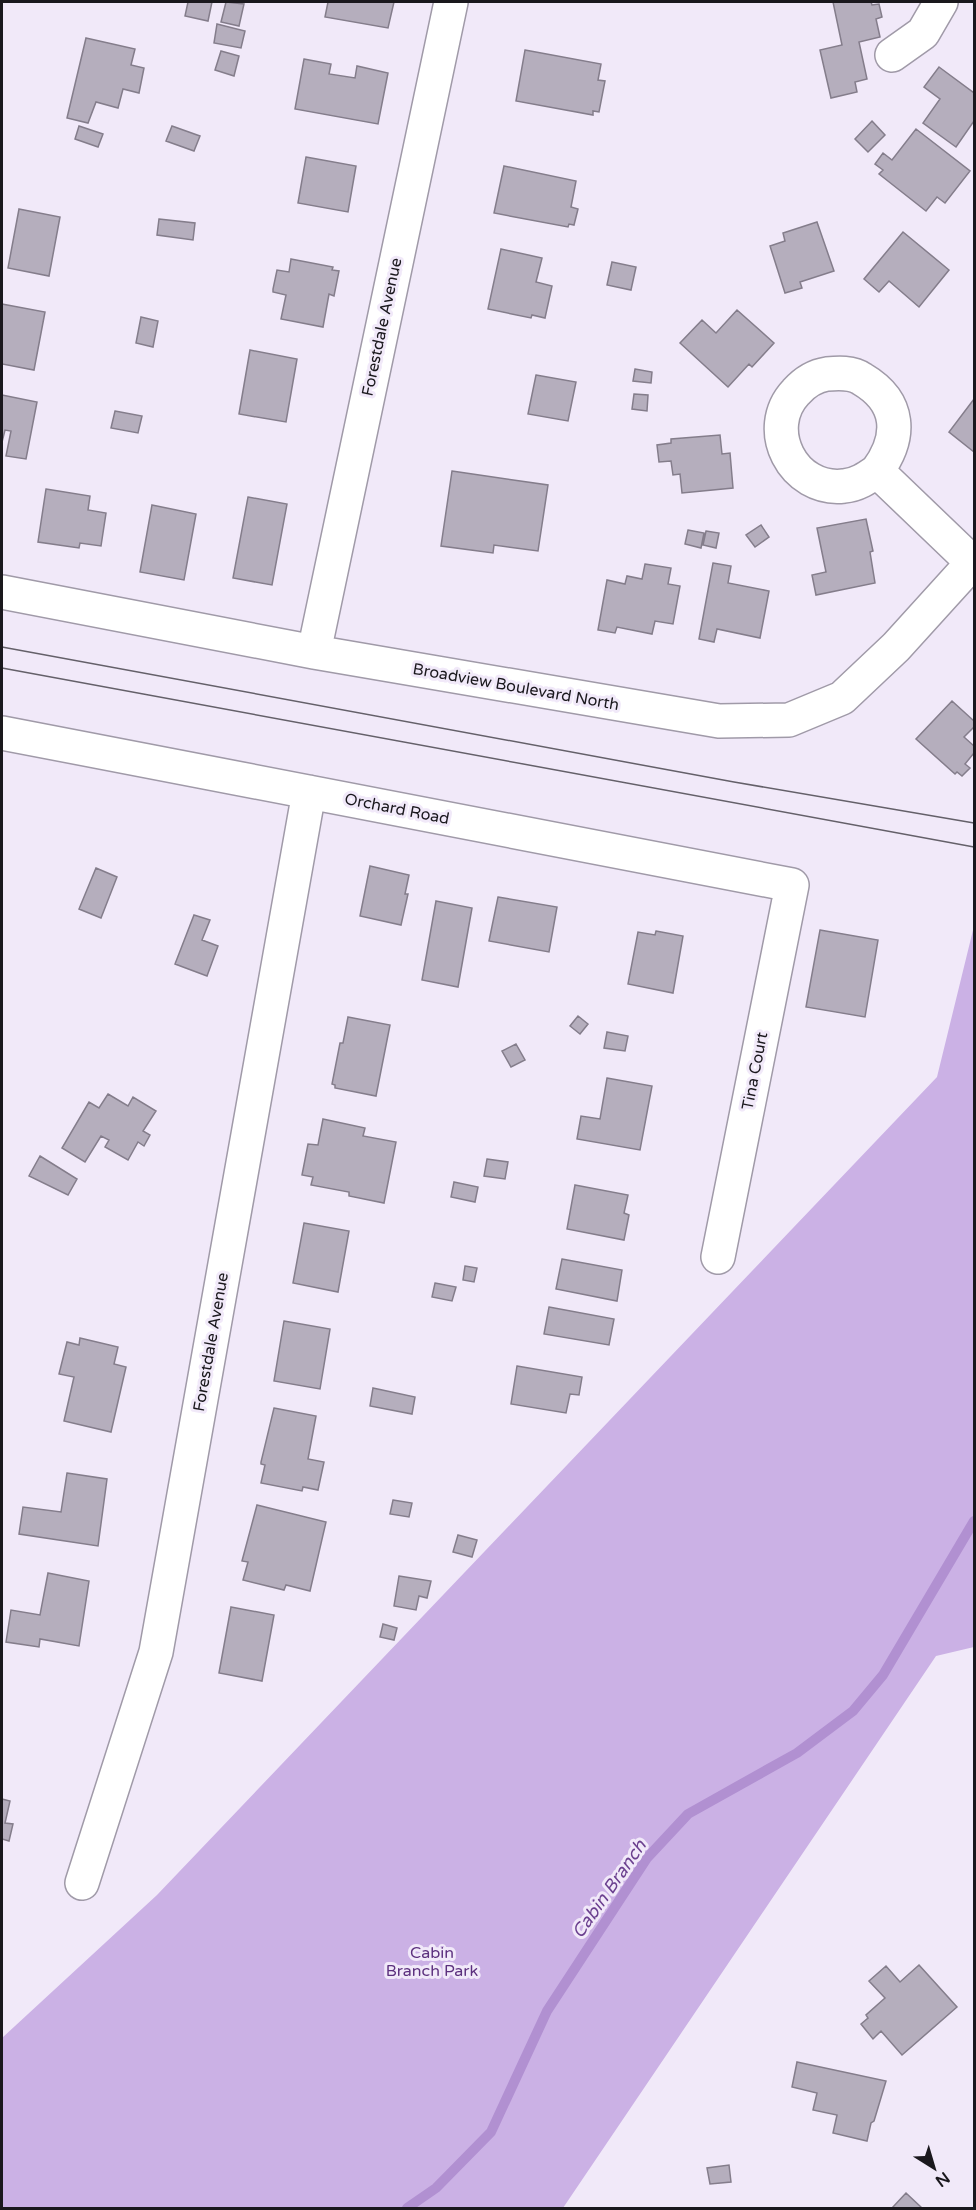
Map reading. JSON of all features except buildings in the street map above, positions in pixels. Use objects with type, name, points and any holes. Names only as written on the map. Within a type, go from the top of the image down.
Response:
[{"type":"street","name":"Forestdale Avenue","points":[[314,652],[451,2]]},
{"type":"street","points":[[892,55],[923,33],[941,2]]},
{"type":"street","points":[[877,471],[974,562]]},
{"type":"street","name":"Broadview Boulevard North","points":[[2,592],[314,652],[719,721],[789,720],[842,698],[896,647],[974,562]]},
{"type":"street","name":"Orchard Road","points":[[2,732],[792,885]]},
{"type":"street","name":"Forestdale Avenue","points":[[82,1883],[156,1652],[309,792]]},
{"type":"street","name":"Tina Court","points":[[718,1257],[792,885]]},
{"type":"green space","name":"Cabin Branch Park","points":[[974,926],[974,1647],[936,1656],[563,2208],[2,2208],[2,2038],[157,1895],[937,1077]]},
{"type":"waterway","name":"Cabin Branch","points":[[407,2208],[436,2188],[491,2132],[547,2011],[647,1858],[688,1814],[797,1753],[853,1711],[883,1675],[974,1521]]},
{"type":"tram line","points":[[2,647],[734,782],[974,823]]},
{"type":"tram line","points":[[2,668],[974,847]]}]
